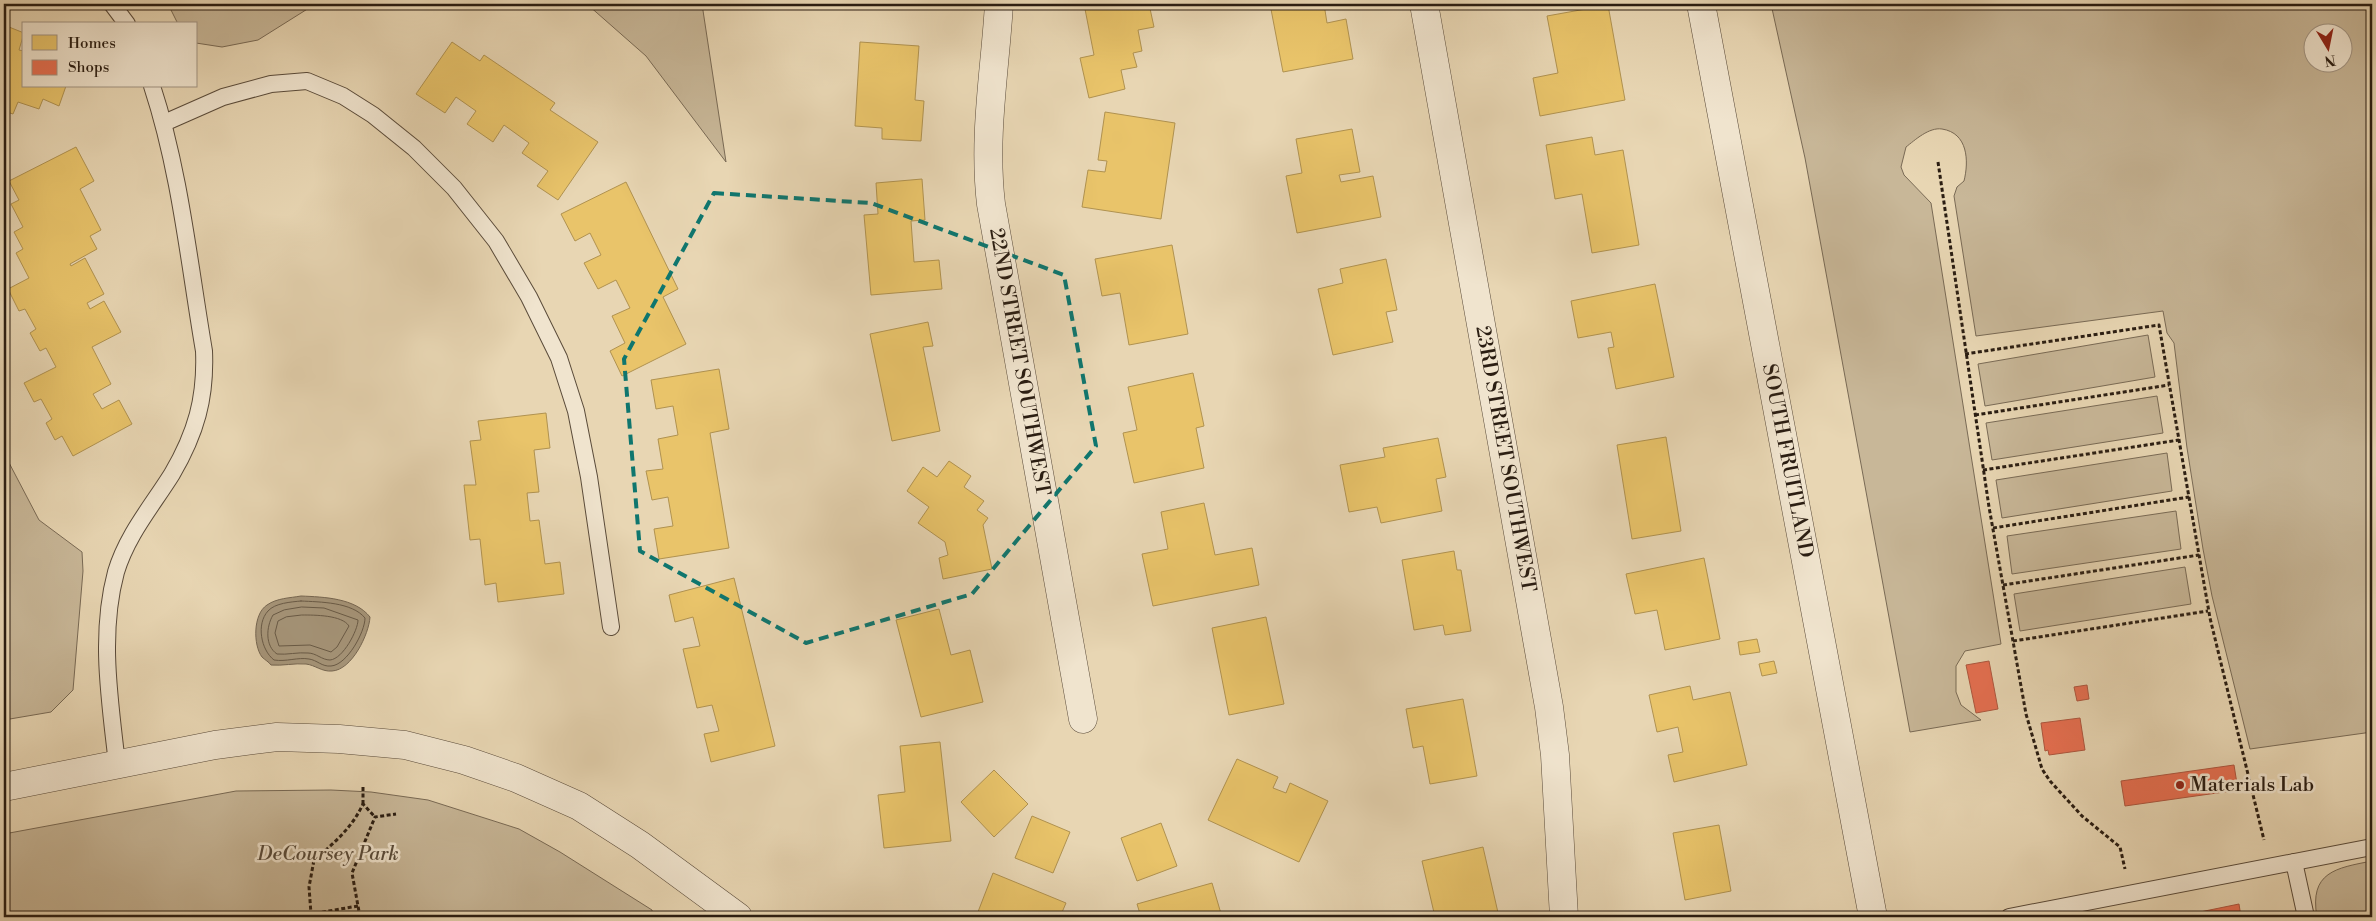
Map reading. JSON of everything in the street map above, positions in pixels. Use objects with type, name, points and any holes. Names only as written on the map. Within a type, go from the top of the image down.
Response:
[{"type":"street","name":"22ND STREET SOUTHWEST","points":[[999,4],[988,126],[988,176],[996,236],[1083,719]]},
{"type":"street","name":"23RD STREET SOUTHWEST","points":[[1424,4],[1549,707],[1555,755],[1564,917]]},
{"type":"street","name":"SOUTH FRUITLAND","points":[[1701,4],[1873,917]]},
{"type":"street","points":[[4,787],[215,745],[277,737],[339,739],[405,745],[464,760],[516,778],[579,806],[640,845],[738,917]]},
{"type":"lane","points":[[112,4],[126,22]]},
{"type":"lane","points":[[164,124],[223,97],[271,84],[307,81],[343,96],[373,115],[414,148],[454,188],[496,241],[530,297],[559,358],[578,420],[589,478],[611,626]]},
{"type":"lane","points":[[117,764],[109,681],[107,622],[117,571],[137,525],[172,473],[191,435],[205,381],[204,351],[164,124],[153,88]]},
{"type":"lane","points":[[2009,917],[2372,847]]},
{"type":"lane","points":[[2294,862],[2306,917]]},
{"type":"path","points":[[1938,162],[1983,470],[2026,714],[2042,769],[2062,797],[2100,833],[2120,847],[2132,894]]},
{"type":"path","points":[[1965,354],[2159,325],[2208,611],[2271,867]]},
{"type":"path","points":[[1975,416],[2169,385]]},
{"type":"path","points":[[1983,470],[2179,440]]},
{"type":"path","points":[[1993,528],[2189,497]]},
{"type":"path","points":[[2003,585],[2199,555]]},
{"type":"path","points":[[2013,641],[2208,611]]},
{"type":"path","points":[[311,914],[309,887],[314,860],[331,846],[355,820],[363,804],[363,785]]},
{"type":"path","points":[[363,804],[375,818]]},
{"type":"path","points":[[375,818],[396,814]]},
{"type":"path","points":[[360,917],[352,873],[375,818]]},
{"type":"path","points":[[292,917],[358,906]]},
{"type":"highlighted area","points":[[714,193],[871,203],[1064,275],[1096,446],[972,594],[806,643],[640,551],[624,359]]},
{"type":"green space","points":[[168,4],[325,4],[309,8],[258,40],[222,47],[198,43],[198,22],[177,22]]},
{"type":"green space","points":[[583,4],[702,4],[726,162],[646,56],[588,5]]},
{"type":"green space","points":[[1771,4],[2372,4],[2372,732],[2250,749],[2212,596],[2187,448],[2174,343],[2167,333],[2163,311],[1976,336],[1954,196],[1957,187],[1964,181],[1966,173],[1965,149],[1957,136],[1951,132],[1937,129],[1922,135],[1906,147],[1901,167],[1904,175],[1931,203],[2001,644],[1965,651],[1956,666],[1956,692],[1961,705],[1981,720],[1910,732],[1805,158]]},
{"type":"green space","points":[[2148,335],[2155,377],[1985,406],[1978,364]]},
{"type":"green space","points":[[2157,396],[2163,433],[1992,460],[1986,423]]},
{"type":"green space","points":[[4,445],[6,457],[39,520],[82,552],[83,571],[73,690],[51,712],[4,720]]},
{"type":"green space","points":[[2167,453],[2172,491],[2002,518],[1996,480]]},
{"type":"green space","points":[[2176,511],[2181,549],[2012,574],[2007,536]]},
{"type":"green space","points":[[2185,567],[2191,604],[2020,631],[2014,594]]},
{"type":"green space","name":"DeCoursey Park","points":[[331,790],[371,792],[428,800],[519,829],[560,852],[652,910],[653,917],[4,917],[4,834],[236,791]]},
{"type":"green space","points":[[2372,861],[2372,917],[2317,917],[2317,890],[2321,881],[2328,875],[2347,866]]},
{"type":"water","points":[[301,596],[329,598],[348,602],[364,611],[370,617],[363,641],[353,658],[346,665],[339,669],[328,671],[306,664],[271,665],[262,657],[257,645],[256,630],[262,609],[275,601]]},
{"type":"building: Homes","points":[[1084,4],[1130,4],[1131,8],[1149,4],[1154,27],[1138,30],[1142,51],[1133,53],[1137,67],[1121,70],[1125,89],[1089,98],[1080,58],[1094,55]]},
{"type":"building: Homes","points":[[1270,4],[1324,4],[1327,23],[1346,19],[1353,59],[1283,72]]},
{"type":"building: Homes","points":[[1608,5],[1625,100],[1540,116],[1533,78],[1558,73],[1547,16]]},
{"type":"building: Homes","points":[[4,25],[22,32],[19,50],[22,51],[22,88],[65,88],[59,106],[43,99],[39,109],[18,102],[13,114],[4,111]]},
{"type":"building: Homes","points":[[452,42],[480,61],[484,55],[555,103],[550,110],[598,142],[558,200],[537,186],[548,171],[522,153],[529,143],[504,125],[493,142],[467,124],[476,111],[456,97],[445,113],[416,94]]},
{"type":"building: Homes","points":[[860,42],[919,46],[915,100],[924,101],[921,141],[882,139],[882,128],[855,126]]},
{"type":"building: Homes","points":[[1105,112],[1175,123],[1161,219],[1082,207],[1088,170],[1105,172],[1107,161],[1098,160]]},
{"type":"building: Homes","points":[[1352,129],[1360,172],[1339,175],[1341,182],[1373,176],[1381,217],[1297,233],[1286,176],[1302,173],[1296,139]]},
{"type":"building: Homes","points":[[1592,137],[1595,155],[1623,150],[1639,245],[1592,253],[1582,194],[1555,199],[1546,145]]},
{"type":"building: Homes","points":[[76,147],[94,181],[80,189],[101,230],[90,236],[97,249],[70,264],[71,266],[85,258],[104,294],[87,303],[90,309],[104,301],[121,332],[92,347],[111,384],[93,394],[102,409],[119,400],[132,424],[73,456],[62,436],[55,440],[46,423],[52,419],[41,399],[34,402],[24,383],[56,367],[46,348],[40,351],[30,333],[36,329],[25,309],[19,311],[8,289],[29,278],[16,253],[23,249],[14,232],[23,227],[11,204],[19,200],[9,181]]},
{"type":"building: Homes","points":[[922,179],[925,220],[911,221],[914,262],[939,260],[942,289],[871,295],[864,215],[878,214],[876,183]]},
{"type":"building: Homes","points":[[626,182],[678,289],[663,297],[686,344],[622,376],[610,351],[625,343],[612,316],[630,308],[616,280],[598,289],[584,263],[601,255],[590,233],[575,241],[561,214]]},
{"type":"building: Homes","points":[[1172,245],[1188,334],[1129,345],[1120,293],[1102,296],[1095,259]]},
{"type":"building: Homes","points":[[1386,259],[1397,310],[1386,312],[1393,342],[1333,355],[1318,289],[1343,283],[1340,269]]},
{"type":"building: Homes","points":[[1655,284],[1674,377],[1616,389],[1608,348],[1614,347],[1611,332],[1578,338],[1571,301]]},
{"type":"building: Homes","points":[[928,322],[933,346],[923,347],[940,431],[892,441],[870,334]]},
{"type":"building: Homes","points":[[719,369],[729,429],[710,433],[729,548],[659,559],[654,529],[673,526],[668,497],[652,500],[646,471],[663,469],[658,439],[678,435],[673,406],[656,409],[651,380]]},
{"type":"building: Homes","points":[[1193,373],[1204,426],[1196,428],[1204,468],[1134,483],[1123,433],[1137,430],[1128,387]]},
{"type":"building: Homes","points":[[546,413],[550,448],[534,450],[539,492],[527,493],[530,521],[539,520],[545,564],[560,562],[564,594],[498,602],[496,583],[485,585],[480,539],[470,540],[464,485],[476,485],[470,441],[481,440],[478,421]]},
{"type":"building: Homes","points":[[1666,437],[1681,531],[1632,539],[1617,445]]},
{"type":"building: Homes","points":[[1438,438],[1446,477],[1436,479],[1442,511],[1381,523],[1377,507],[1349,512],[1340,465],[1385,457],[1383,448]]},
{"type":"building: Homes","points":[[949,461],[971,476],[964,487],[984,501],[977,510],[988,518],[983,525],[992,569],[943,579],[939,558],[948,555],[945,542],[918,523],[929,507],[907,491],[923,467],[937,477]]},
{"type":"building: Homes","points":[[1204,503],[1215,555],[1252,548],[1259,585],[1153,606],[1142,554],[1168,549],[1161,512]]},
{"type":"building: Homes","points":[[1454,551],[1457,570],[1461,570],[1471,631],[1445,635],[1443,625],[1414,630],[1402,560]]},
{"type":"building: Homes","points":[[1704,558],[1720,639],[1665,650],[1657,610],[1635,614],[1626,574]]},
{"type":"building: Homes","points":[[734,578],[775,746],[711,762],[704,734],[719,731],[712,705],[697,708],[683,649],[700,646],[693,617],[675,622],[669,595]]},
{"type":"building: Homes","points":[[939,609],[951,655],[970,650],[983,702],[921,717],[896,620]]},
{"type":"building: Homes","points":[[1266,617],[1284,704],[1229,715],[1212,628]]},
{"type":"building: Homes","points":[[1757,639],[1760,652],[1740,655],[1738,642]]},
{"type":"building: Homes","points":[[1774,661],[1777,673],[1762,676],[1759,664]]},
{"type":"building: Homes","points":[[1690,686],[1693,700],[1730,692],[1747,765],[1674,782],[1668,755],[1683,752],[1678,727],[1657,732],[1649,695]]},
{"type":"building: Homes","points":[[1463,699],[1477,776],[1430,784],[1423,746],[1413,748],[1406,709]]},
{"type":"building: Homes","points":[[940,742],[951,841],[884,848],[878,795],[905,792],[900,746]]},
{"type":"building: Homes","points":[[1237,759],[1278,777],[1273,788],[1286,793],[1290,783],[1328,801],[1299,862],[1208,820]]},
{"type":"building: Homes","points":[[994,770],[1028,804],[994,837],[961,802]]},
{"type":"building: Homes","points":[[1032,816],[1070,832],[1053,873],[1015,858]]},
{"type":"building: Homes","points":[[1161,823],[1177,866],[1137,881],[1121,838]]},
{"type":"building: Homes","points":[[1719,825],[1731,891],[1685,900],[1673,833]]},
{"type":"building: Homes","points":[[1483,847],[1499,917],[1435,917],[1422,861]]},
{"type":"building: Homes","points":[[993,873],[1066,903],[1060,917],[976,917]]},
{"type":"building: Homes","points":[[1212,883],[1222,917],[1141,917],[1137,904]]},
{"type":"building: Shops","points":[[1989,661],[1998,709],[1976,713],[1966,665]]},
{"type":"building: Shops","points":[[2087,685],[2089,699],[2077,701],[2074,687]]},
{"type":"building: Shops","points":[[2080,718],[2085,750],[2049,755],[2048,750],[2045,751],[2041,723]]},
{"type":"building: Shops","name":"Materials Lab","points":[[2234,765],[2238,790],[2125,806],[2121,781]]},
{"type":"building: Shops","points":[[2239,904],[2241,917],[2201,917],[2200,912]]},
{"type":"building: Shops","points":[[2194,912],[2195,917],[2170,917]]},
{"type":"place","name":"Materials Lab","points":[[2180,785]]}]
